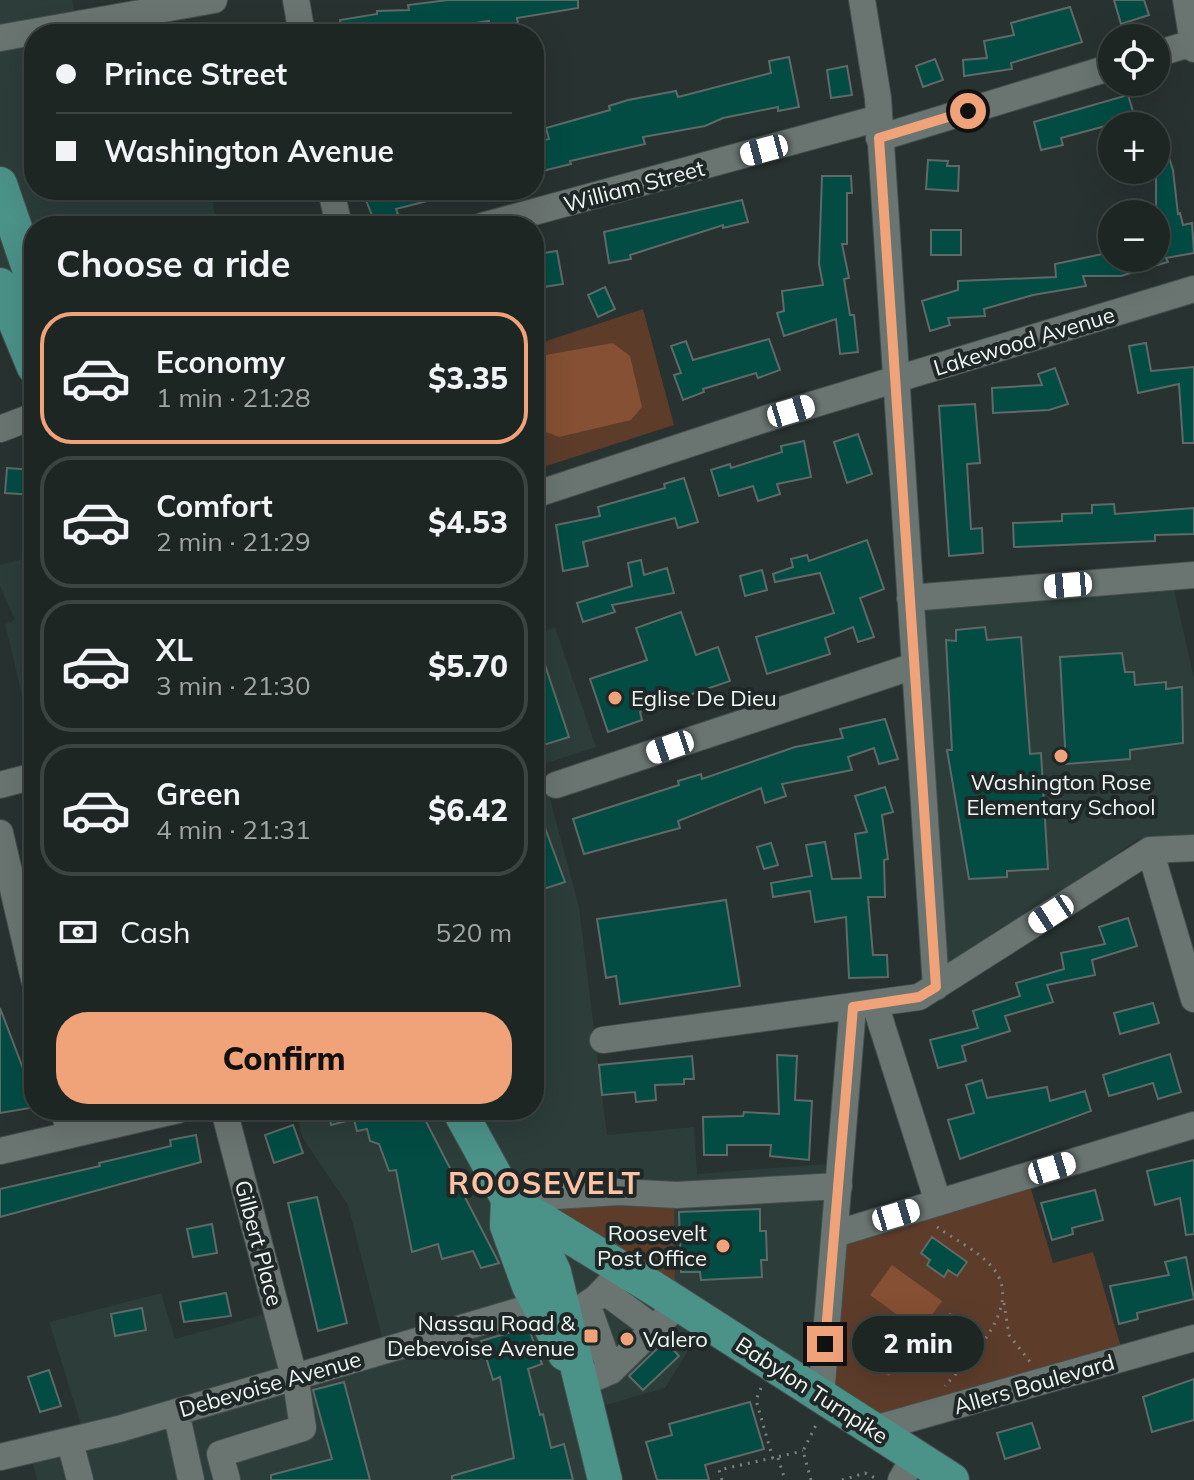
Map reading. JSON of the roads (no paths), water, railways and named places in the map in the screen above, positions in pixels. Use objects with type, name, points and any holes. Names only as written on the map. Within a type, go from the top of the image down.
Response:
[{"type":"main road","points":[[0,184],[24,254]]},
{"type":"main road","points":[[0,285],[24,343]]},
{"type":"main road","points":[[465,1120],[508,1199],[507,1226],[587,1294],[577,1374],[605,1480]]},
{"type":"main road","name":"Babylon Turnpike","points":[[508,1199],[587,1294],[679,1304],[820,1408],[874,1429],[908,1468],[952,1480]]},
{"type":"street","points":[[79,24],[214,0]]},
{"type":"street","points":[[296,0],[300,24]]},
{"type":"street","points":[[862,0],[879,128],[936,987]]},
{"type":"street","points":[[1186,0],[1194,49]]},
{"type":"street","points":[[0,38],[24,34]]},
{"type":"street","points":[[1170,50],[1193,43]]},
{"type":"street","name":"William Street","points":[[523,216],[1026,93],[1098,71]]},
{"type":"street","name":"Lakewood Avenue","points":[[544,492],[765,419],[1194,289]]},
{"type":"street","points":[[0,429],[24,420]]},
{"type":"street","points":[[910,598],[1194,575]]},
{"type":"street","points":[[556,785],[914,666]]},
{"type":"street","points":[[0,785],[24,779]]},
{"type":"street","points":[[0,833],[24,936]]},
{"type":"street","points":[[603,1040],[919,997],[1150,850],[1194,848]]},
{"type":"street","points":[[1150,850],[1194,999]]},
{"type":"street","points":[[820,1408],[839,1186],[864,1005]]},
{"type":"street","points":[[864,1005],[933,1212]]},
{"type":"street","name":"Gilbert Place","points":[[227,1120],[294,1377],[303,1428],[220,1454],[227,1480]]},
{"type":"street","points":[[0,1151],[67,1122]]},
{"type":"street","points":[[835,1234],[933,1212],[1194,1125]]},
{"type":"street","points":[[508,1199],[619,1192],[677,1195],[839,1186]]},
{"type":"street","points":[[587,1294],[655,1329]]},
{"type":"street","points":[[587,1294],[621,1363]]},
{"type":"street","name":"Debevoise Avenue","points":[[0,1457],[70,1442],[587,1294]]},
{"type":"street","points":[[577,1374],[621,1363],[679,1304]]},
{"type":"street","name":"Allers Boulevard","points":[[874,1429],[1194,1338]]},
{"type":"street","points":[[176,1412],[191,1480]]},
{"type":"street","points":[[70,1442],[80,1480]]},
{"type":"place","name":"Eglise De Dieu","points":[[615,698]]},
{"type":"place","name":"Washington Rose Elementary School","points":[[1061,756]]},
{"type":"place","name":"Roosevelt Post Office","points":[[723,1246]]},
{"type":"place","name":"Nassau Road & Debevoise Avenue","points":[[591,1336]]},
{"type":"place","name":"Valero","points":[[627,1339]]},
{"type":"district","name":"ROOSEVELT","points":[[545,1184]]}]
